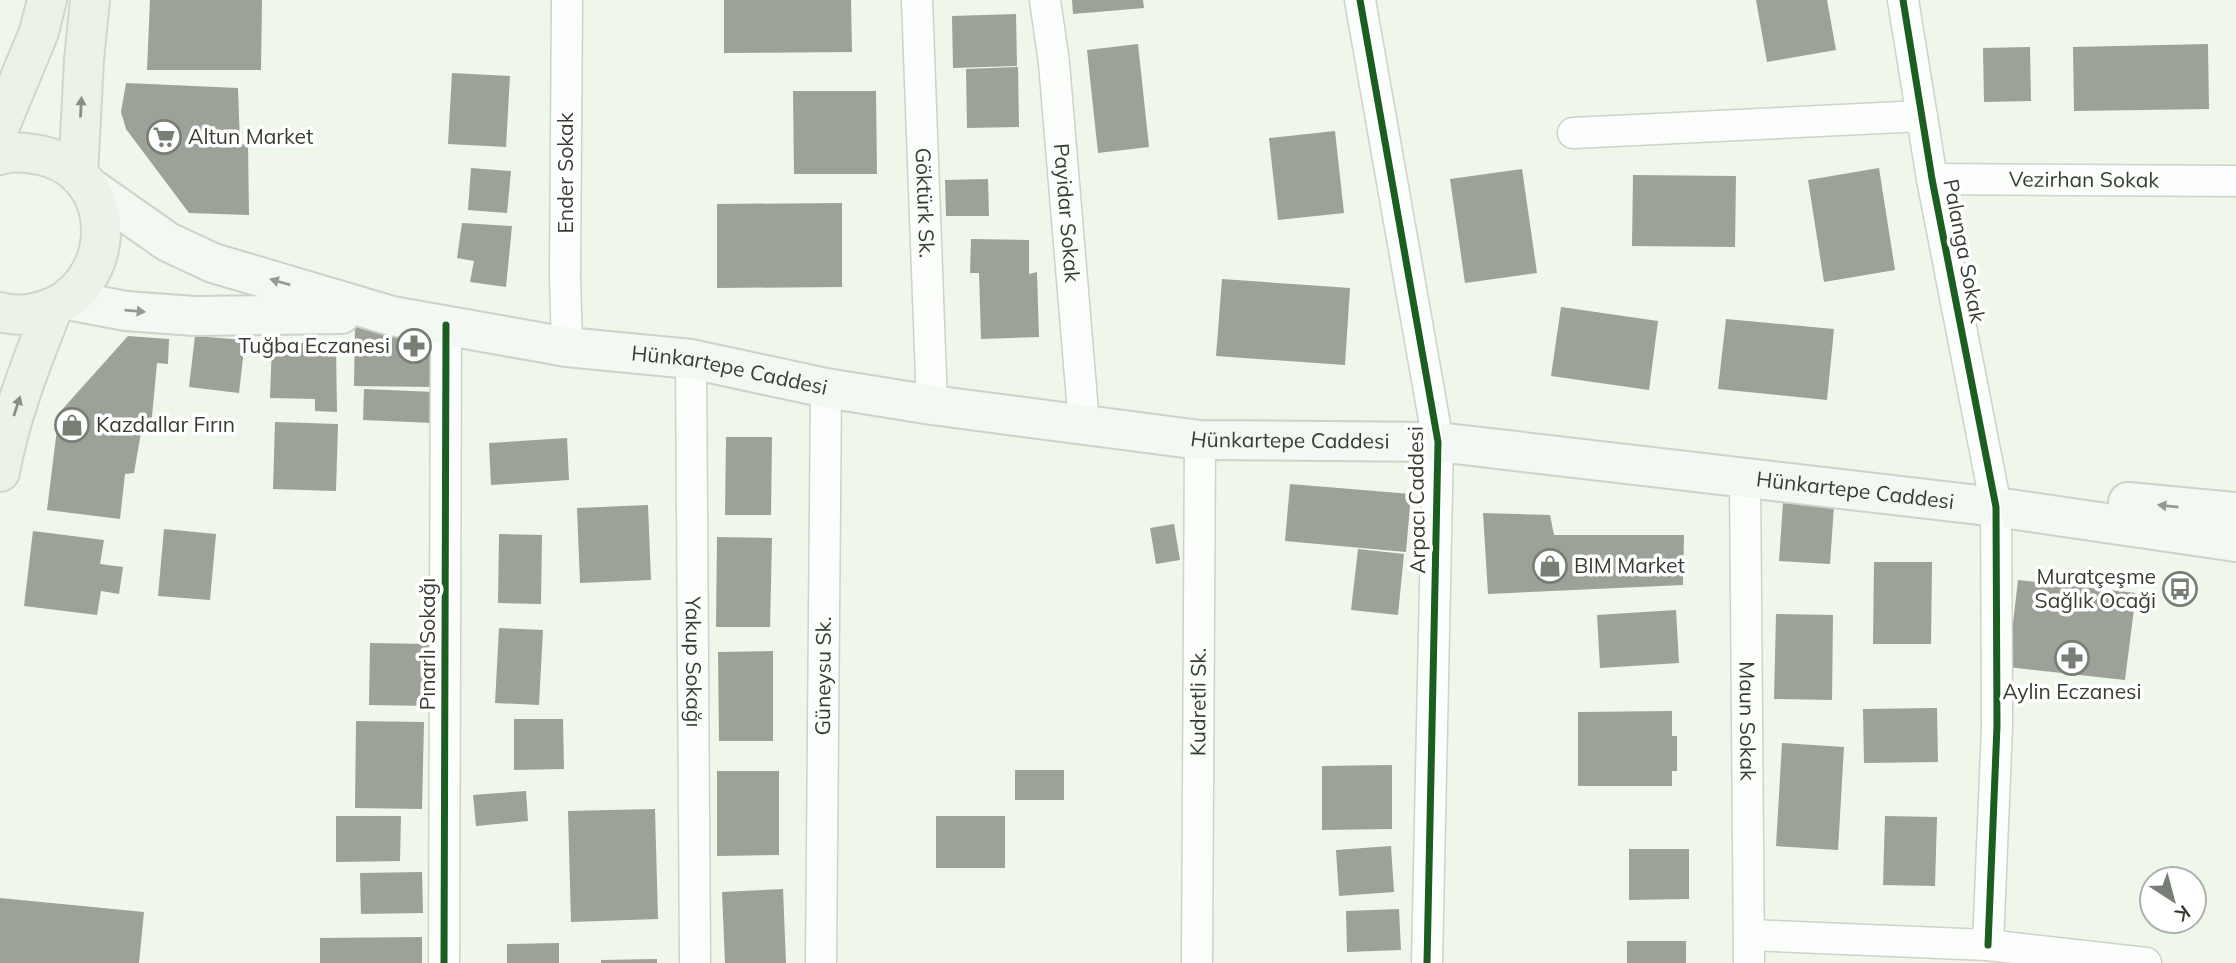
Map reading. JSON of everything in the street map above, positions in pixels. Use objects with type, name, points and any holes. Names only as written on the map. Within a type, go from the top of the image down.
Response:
[{"type":"main road","points":[[0,126],[39,32],[47,0]]},
{"type":"main road","points":[[0,312],[30,314],[60,304],[85,283],[98,260],[102,234],[98,208],[83,181],[84,60],[90,0]]},
{"type":"main road","points":[[0,155],[31,152],[56,160],[168,242],[213,263],[392,316]]},
{"type":"main road","points":[[60,304],[194,316],[308,312],[392,316]]},
{"type":"main road","points":[[0,472],[4,447],[32,360],[60,304]]},
{"type":"main road","name":"Hünkartepe Caddesi","points":[[392,316],[567,347],[691,359],[826,388],[932,405],[1200,440],[1438,442],[1996,507],[2236,542]]},
{"type":"main road","points":[[1996,507],[2032,492],[2236,512]]},
{"type":"street","name":"Ender Sokak","points":[[567,0],[567,347]]},
{"type":"street","name":"Göktürk Sk.","points":[[917,0],[932,405]]},
{"type":"street","name":"Payidar Sokak","points":[[1045,0],[1054,63],[1084,424]]},
{"type":"street","name":"Arpacı Caddesi","points":[[1360,0],[1438,442],[1427,963]]},
{"type":"street","name":"Palanga Sokak","points":[[1903,0],[1932,179],[1996,507],[1997,726],[1988,945]]},
{"type":"street","points":[[1573,133],[1922,116]]},
{"type":"street","name":"Vezirhan Sokak","points":[[1932,179],[2236,181]]},
{"type":"street","name":"Pınarlı Sokağı","points":[[444,963],[446,325]]},
{"type":"street","name":"Yakup Sokağı","points":[[691,359],[695,963]]},
{"type":"street","name":"Güneysu Sk.","points":[[821,963],[826,388]]},
{"type":"street","name":"Kudretli Sk.","points":[[1197,963],[1200,440]]},
{"type":"street","name":"Maun Sokak","points":[[1745,479],[1749,949]]},
{"type":"street","points":[[1749,949],[1988,945],[2146,963]]},
{"type":"building","points":[[150,0],[262,0],[261,70],[147,70]]},
{"type":"building","points":[[724,0],[851,0],[852,52],[724,53]]},
{"type":"building","points":[[1072,0],[1143,0],[1144,8],[1073,14]]},
{"type":"building","points":[[1756,0],[1827,0],[1836,50],[1767,62]]},
{"type":"building","points":[[1016,14],[1017,66],[953,68],[952,16]]},
{"type":"building","points":[[1138,44],[1149,147],[1098,153],[1087,50]]},
{"type":"building","points":[[2208,44],[2209,109],[2074,111],[2073,47]]},
{"type":"building","points":[[2030,47],[2031,101],[1984,102],[1983,48]]},
{"type":"building","points":[[1018,67],[1019,127],[967,128],[966,69]]},
{"type":"building","points":[[452,73],[510,76],[506,147],[448,144]]},
{"type":"building","points":[[126,83],[238,88],[240,145],[248,143],[249,215],[189,213],[126,129],[121,112]]},
{"type":"building","points":[[793,91],[876,91],[877,174],[794,174]]},
{"type":"building","points":[[1335,131],[1344,213],[1278,220],[1269,138]]},
{"type":"building","points":[[471,168],[511,171],[507,213],[468,210]]},
{"type":"building","points":[[1879,168],[1895,270],[1824,282],[1808,180]]},
{"type":"building","points":[[1522,169],[1537,273],[1465,283],[1450,179]]},
{"type":"building","points":[[1633,175],[1736,176],[1735,247],[1632,246]]},
{"type":"building","points":[[988,179],[989,216],[946,216],[945,180]]},
{"type":"building","points":[[842,203],[842,287],[717,288],[717,204]]},
{"type":"building","points":[[462,223],[512,226],[506,287],[470,282],[474,261],[457,258]]},
{"type":"building","points":[[971,239],[1029,240],[1029,274],[1037,272],[1039,337],[981,339],[979,273],[970,273]]},
{"type":"building","points":[[1222,279],[1350,288],[1345,365],[1216,356]]},
{"type":"building","points":[[1561,307],[1658,321],[1649,390],[1551,376]]},
{"type":"building","points":[[1726,319],[1834,329],[1827,400],[1718,389]]},
{"type":"building","points":[[355,324],[421,325],[420,353],[436,354],[435,387],[354,386]]},
{"type":"building","points":[[128,336],[169,339],[168,364],[157,363],[151,427],[142,427],[134,473],[125,474],[120,519],[47,510],[59,413]]},
{"type":"building","points":[[195,336],[245,340],[239,393],[189,387]]},
{"type":"building","points":[[272,342],[336,344],[337,412],[315,411],[315,399],[270,398]]},
{"type":"building","points":[[364,389],[435,392],[434,423],[363,420]]},
{"type":"building","points":[[275,422],[338,424],[336,491],[273,489]]},
{"type":"building","points":[[726,437],[772,437],[771,515],[725,515]]},
{"type":"building","points":[[567,438],[569,480],[491,485],[489,443]]},
{"type":"building","points":[[1290,484],[1411,494],[1406,552],[1285,541]]},
{"type":"building","points":[[1783,503],[1834,506],[1830,564],[1779,561]]},
{"type":"building","points":[[648,505],[651,580],[580,583],[577,508]]},
{"type":"building","points":[[1483,513],[1550,515],[1554,535],[1684,535],[1683,585],[1488,594]]},
{"type":"building","points":[[1174,524],[1180,560],[1156,564],[1150,528]]},
{"type":"building","points":[[164,529],[216,534],[210,600],[158,596]]},
{"type":"building","points":[[33,531],[104,540],[100,564],[123,567],[119,594],[101,591],[97,615],[24,606]]},
{"type":"building","points":[[499,534],[542,535],[541,604],[498,603]]},
{"type":"building","points":[[717,537],[772,538],[770,627],[716,627]]},
{"type":"building","points":[[1358,549],[1404,554],[1398,615],[1351,610]]},
{"type":"building","points":[[1874,562],[1932,562],[1931,644],[1873,644]]},
{"type":"building","points":[[2018,580],[2136,593],[2125,680],[2008,667]]},
{"type":"building","points":[[1676,610],[1679,663],[1600,668],[1597,615]]},
{"type":"building","points":[[1776,614],[1833,615],[1832,700],[1774,699]]},
{"type":"building","points":[[499,628],[543,630],[539,705],[495,703]]},
{"type":"building","points":[[370,643],[432,644],[431,706],[369,705]]},
{"type":"building","points":[[773,651],[773,741],[719,741],[718,652]]},
{"type":"building","points":[[1937,708],[1938,762],[1864,763],[1863,709]]},
{"type":"building","points":[[1672,711],[1672,736],[1677,736],[1677,771],[1672,771],[1672,786],[1578,786],[1578,712]]},
{"type":"building","points":[[514,719],[563,719],[564,769],[514,770]]},
{"type":"building","points":[[356,721],[424,722],[422,809],[355,808]]},
{"type":"building","points":[[1782,743],[1844,747],[1838,850],[1776,846]]},
{"type":"building","points":[[1392,765],[1392,829],[1322,830],[1322,766]]},
{"type":"building","points":[[1015,770],[1064,770],[1064,800],[1015,800]]},
{"type":"building","points":[[717,771],[779,771],[779,855],[717,856]]},
{"type":"building","points":[[526,791],[528,821],[476,826],[473,795]]},
{"type":"building","points":[[655,809],[658,919],[571,922],[568,811]]},
{"type":"building","points":[[336,816],[401,816],[400,861],[336,862]]},
{"type":"building","points":[[936,816],[1005,816],[1005,868],[936,868]]},
{"type":"building","points":[[1885,816],[1937,817],[1935,886],[1883,885]]},
{"type":"building","points":[[1391,846],[1394,892],[1339,896],[1336,850]]},
{"type":"building","points":[[1629,849],[1689,849],[1689,899],[1629,900]]},
{"type":"building","points":[[422,872],[423,913],[361,914],[360,873]]},
{"type":"building","points":[[783,889],[786,963],[725,963],[722,892]]},
{"type":"building","points":[[0,898],[144,912],[139,963],[0,963]]},
{"type":"building","points":[[1399,909],[1401,950],[1347,952],[1346,911]]},
{"type":"building","points":[[422,937],[422,963],[320,963],[320,938]]},
{"type":"building","points":[[1627,941],[1686,941],[1686,963],[1627,963]]},
{"type":"building","points":[[559,943],[559,963],[507,963],[507,944]]},
{"type":"building","points":[[657,959],[657,963],[601,963],[601,960]]},
{"type":"cycle path","points":[[1360,0],[1438,442],[1427,963]]},
{"type":"cycle path","points":[[1903,0],[1932,179],[1996,507],[1997,726],[1988,945]]},
{"type":"cycle path","points":[[444,963],[446,325]]},
{"type":"place","name":"Altun Market","points":[[164,137]]},
{"type":"place","name":"Tuğba Eczanesi","points":[[414,346]]},
{"type":"place","name":"Kazdallar Fırın","points":[[72,425]]},
{"type":"place","name":"BIM Market","points":[[1550,566]]},
{"type":"place","name":"Muratçeşme Sağlık Ocaği","points":[[2180,589]]},
{"type":"place","name":"Aylin Eczanesi","points":[[2072,658]]}]
